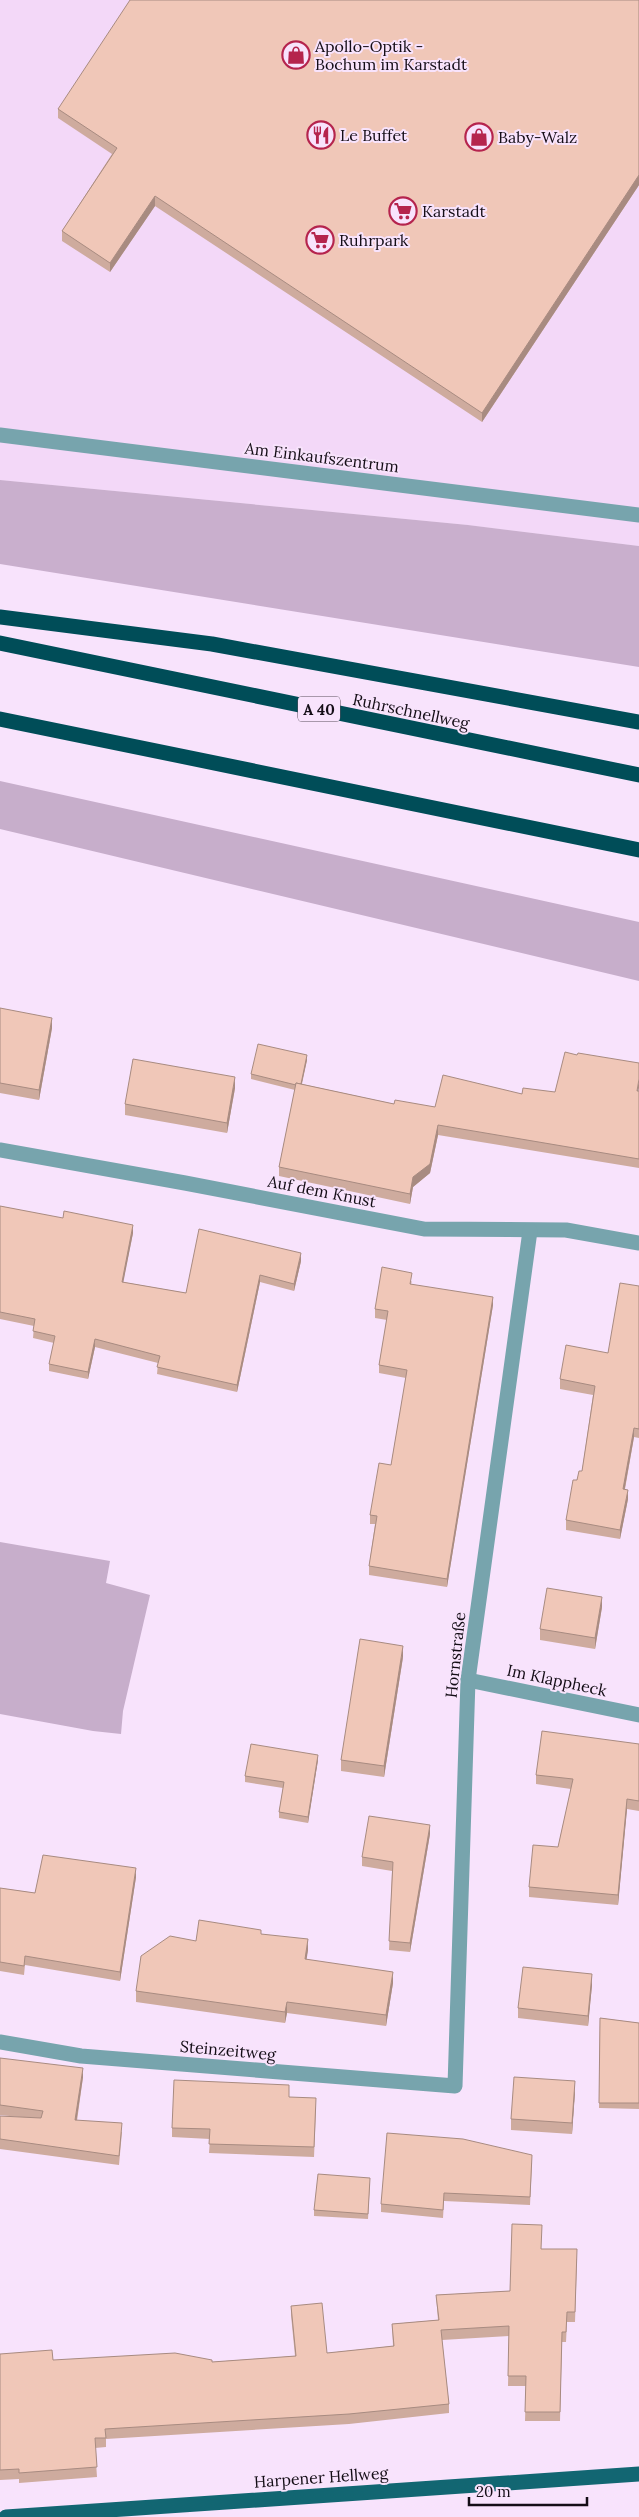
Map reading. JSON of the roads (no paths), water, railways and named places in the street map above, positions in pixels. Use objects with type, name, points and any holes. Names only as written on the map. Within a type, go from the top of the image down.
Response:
[{"type":"highway","points":[[0,618],[212,644],[639,722]]},
{"type":"highway","name":"Ruhrschnellweg","points":[[0,643],[639,775]]},
{"type":"highway","points":[[0,719],[639,850]]},
{"type":"main road","name":"Harpener Hellweg","points":[[6,2517],[639,2474]]},
{"type":"street","name":"Am Einkaufszentrum","points":[[0,434],[639,515]]},
{"type":"street","name":"Auf dem Knust","points":[[0,1150],[185,1182],[424,1229],[566,1230],[639,1243]]},
{"type":"street","name":"Hornstraße","points":[[455,2086],[468,1680],[530,1231]]},
{"type":"street","name":"Im Klappheck","points":[[468,1680],[639,1715]]},
{"type":"street","name":"Steinzeitweg","points":[[0,2042],[81,2056],[455,2086]]},
{"type":"place","name":"Apollo-Optik - Bochum im Karstadt","points":[[296,55]]},
{"type":"place","name":"Le Buffet","points":[[321,135]]},
{"type":"place","name":"Baby-Walz","points":[[479,137]]},
{"type":"place","name":"Karstadt","points":[[403,211]]},
{"type":"place","name":"Ruhrpark","points":[[320,240]]}]
